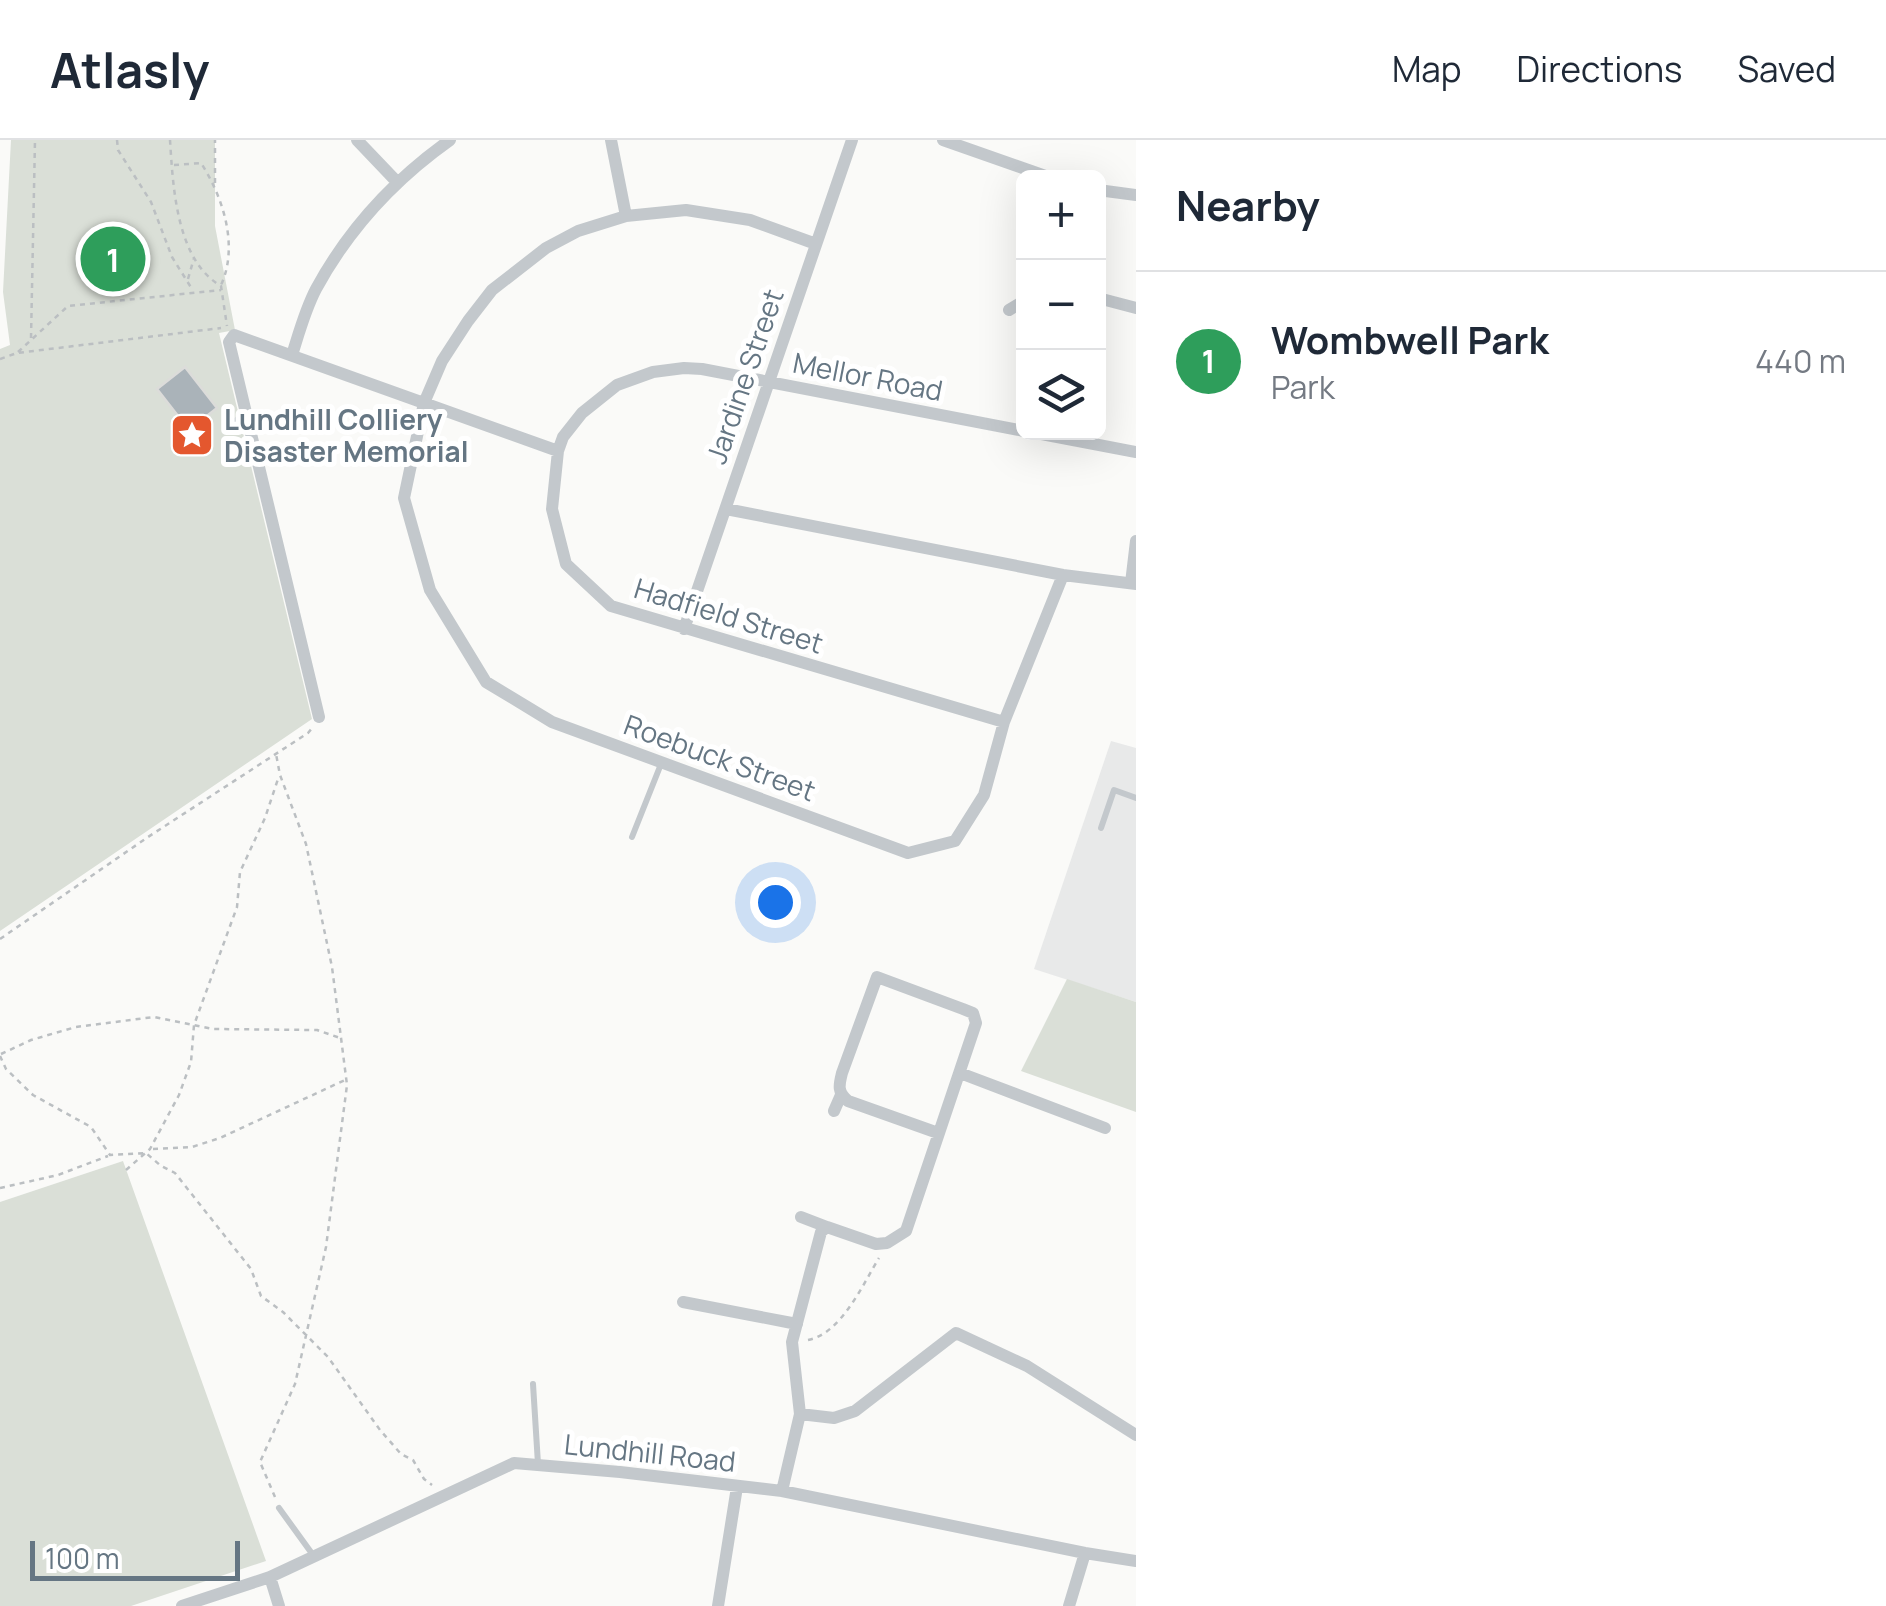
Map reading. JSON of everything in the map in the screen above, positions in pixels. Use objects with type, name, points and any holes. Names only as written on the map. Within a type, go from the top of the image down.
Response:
[{"type":"street","points":[[357,140],[397,182]]},
{"type":"street","points":[[292,355],[316,290],[353,234],[397,182],[450,140]]},
{"type":"street","points":[[611,140],[626,216]]},
{"type":"street","name":"Jardine Street","points":[[684,629],[852,140]]},
{"type":"street","points":[[943,140],[1028,170]]},
{"type":"street","points":[[1106,191],[1136,195]]},
{"type":"street","name":"Roebuck Street","points":[[816,244],[750,220],[717,214],[686,210],[626,216],[562,238],[492,290],[468,320],[442,360],[424,403],[404,498],[430,590],[486,682],[552,722],[908,853],[955,842],[984,795],[1004,722],[1063,576]]},
{"type":"street","points":[[1106,300],[1136,308]]},
{"type":"street","points":[[1009,310],[1016,305]]},
{"type":"street","points":[[319,718],[228,335],[558,450]]},
{"type":"street","name":"Mellor Road","points":[[558,450],[563,436],[600,396],[634,378],[684,368],[1016,430]]},
{"type":"street","points":[[1073,440],[1136,452]]},
{"type":"street","name":"Hadfield Street","points":[[558,450],[552,509],[566,564],[611,606],[1004,722]]},
{"type":"street","points":[[726,510],[1063,576],[1133,583],[1136,541]]},
{"type":"street","points":[[801,1217],[876,1244],[887,1243],[906,1230],[976,1023],[973,1013],[876,977],[842,1073],[841,1095],[848,1101],[938,1133]]},
{"type":"street","points":[[960,1073],[1105,1128]]},
{"type":"street","points":[[834,1111],[841,1095]]},
{"type":"street","points":[[782,1491],[800,1414],[792,1342],[821,1232],[827,1227]]},
{"type":"street","points":[[683,1302],[797,1324]]},
{"type":"street","points":[[800,1414],[834,1418],[856,1411],[956,1333],[1027,1366],[1136,1435]]},
{"type":"street","name":"Lundhill Road","points":[[182,1606],[270,1578],[514,1463],[782,1491],[1136,1561]]},
{"type":"street","points":[[718,1606],[738,1487]]},
{"type":"street","points":[[1069,1606],[1085,1553]]},
{"type":"street","points":[[270,1578],[279,1606]]},
{"type":"lane","points":[[232,424],[246,412]]},
{"type":"lane","points":[[632,836],[662,762]]},
{"type":"lane","points":[[1100,828],[1114,790],[1136,798]]},
{"type":"lane","points":[[532,1384],[538,1465]]},
{"type":"lane","points":[[279,1508],[314,1556]]},
{"type":"path","points":[[31,340],[35,140]]},
{"type":"path","points":[[117,140],[118,150],[151,202],[172,257],[193,291]]},
{"type":"path","points":[[170,140],[177,216],[198,266],[221,288]]},
{"type":"path","points":[[215,140],[215,184]]},
{"type":"path","points":[[0,359],[16,353],[228,335],[221,288],[228,270],[228,238],[215,184],[202,163],[172,165]]},
{"type":"path","points":[[188,283],[194,256]]},
{"type":"path","points":[[16,353],[68,306],[221,288]]},
{"type":"path","points":[[0,940],[308,733],[319,718]]},
{"type":"path","points":[[276,754],[306,844],[332,967],[346,1079],[326,1247],[294,1384],[260,1462],[279,1508]]},
{"type":"path","points":[[126,1170],[150,1149],[179,1094],[191,1062],[194,1025],[237,907],[240,872],[280,775]]},
{"type":"path","points":[[110,1156],[91,1126],[33,1095],[6,1069],[0,1056],[31,1040],[76,1026],[154,1017],[214,1029],[317,1030],[341,1039]]},
{"type":"path","points":[[150,1149],[192,1147],[220,1138],[346,1079]]},
{"type":"path","points":[[0,1188],[58,1176],[110,1156],[146,1153],[175,1173],[251,1269],[262,1296],[328,1357],[352,1394],[401,1454],[413,1460],[424,1479],[445,1495]]},
{"type":"path","points":[[792,1342],[818,1338],[840,1322],[887,1246]]},
{"type":"shaded area","points":[[11,140],[215,140],[215,226],[235,330],[219,333],[312,719],[0,931],[0,349],[10,345],[3,292]]},
{"type":"shaded area","points":[[1111,741],[1136,748],[1136,1002],[1034,969]]},
{"type":"shaded area","points":[[1067,979],[1136,1002],[1136,1112],[1021,1071]]},
{"type":"shaded area","points":[[123,1161],[266,1561],[131,1606],[0,1606],[0,1202]]},
{"type":"building","points":[[185,367],[217,408],[189,430],[157,389]]},
{"type":"place","name":"Wombwell Park","points":[[113,259]]},
{"type":"place","name":"Lundhill Colliery Disaster Memorial","points":[[192,435]]}]
